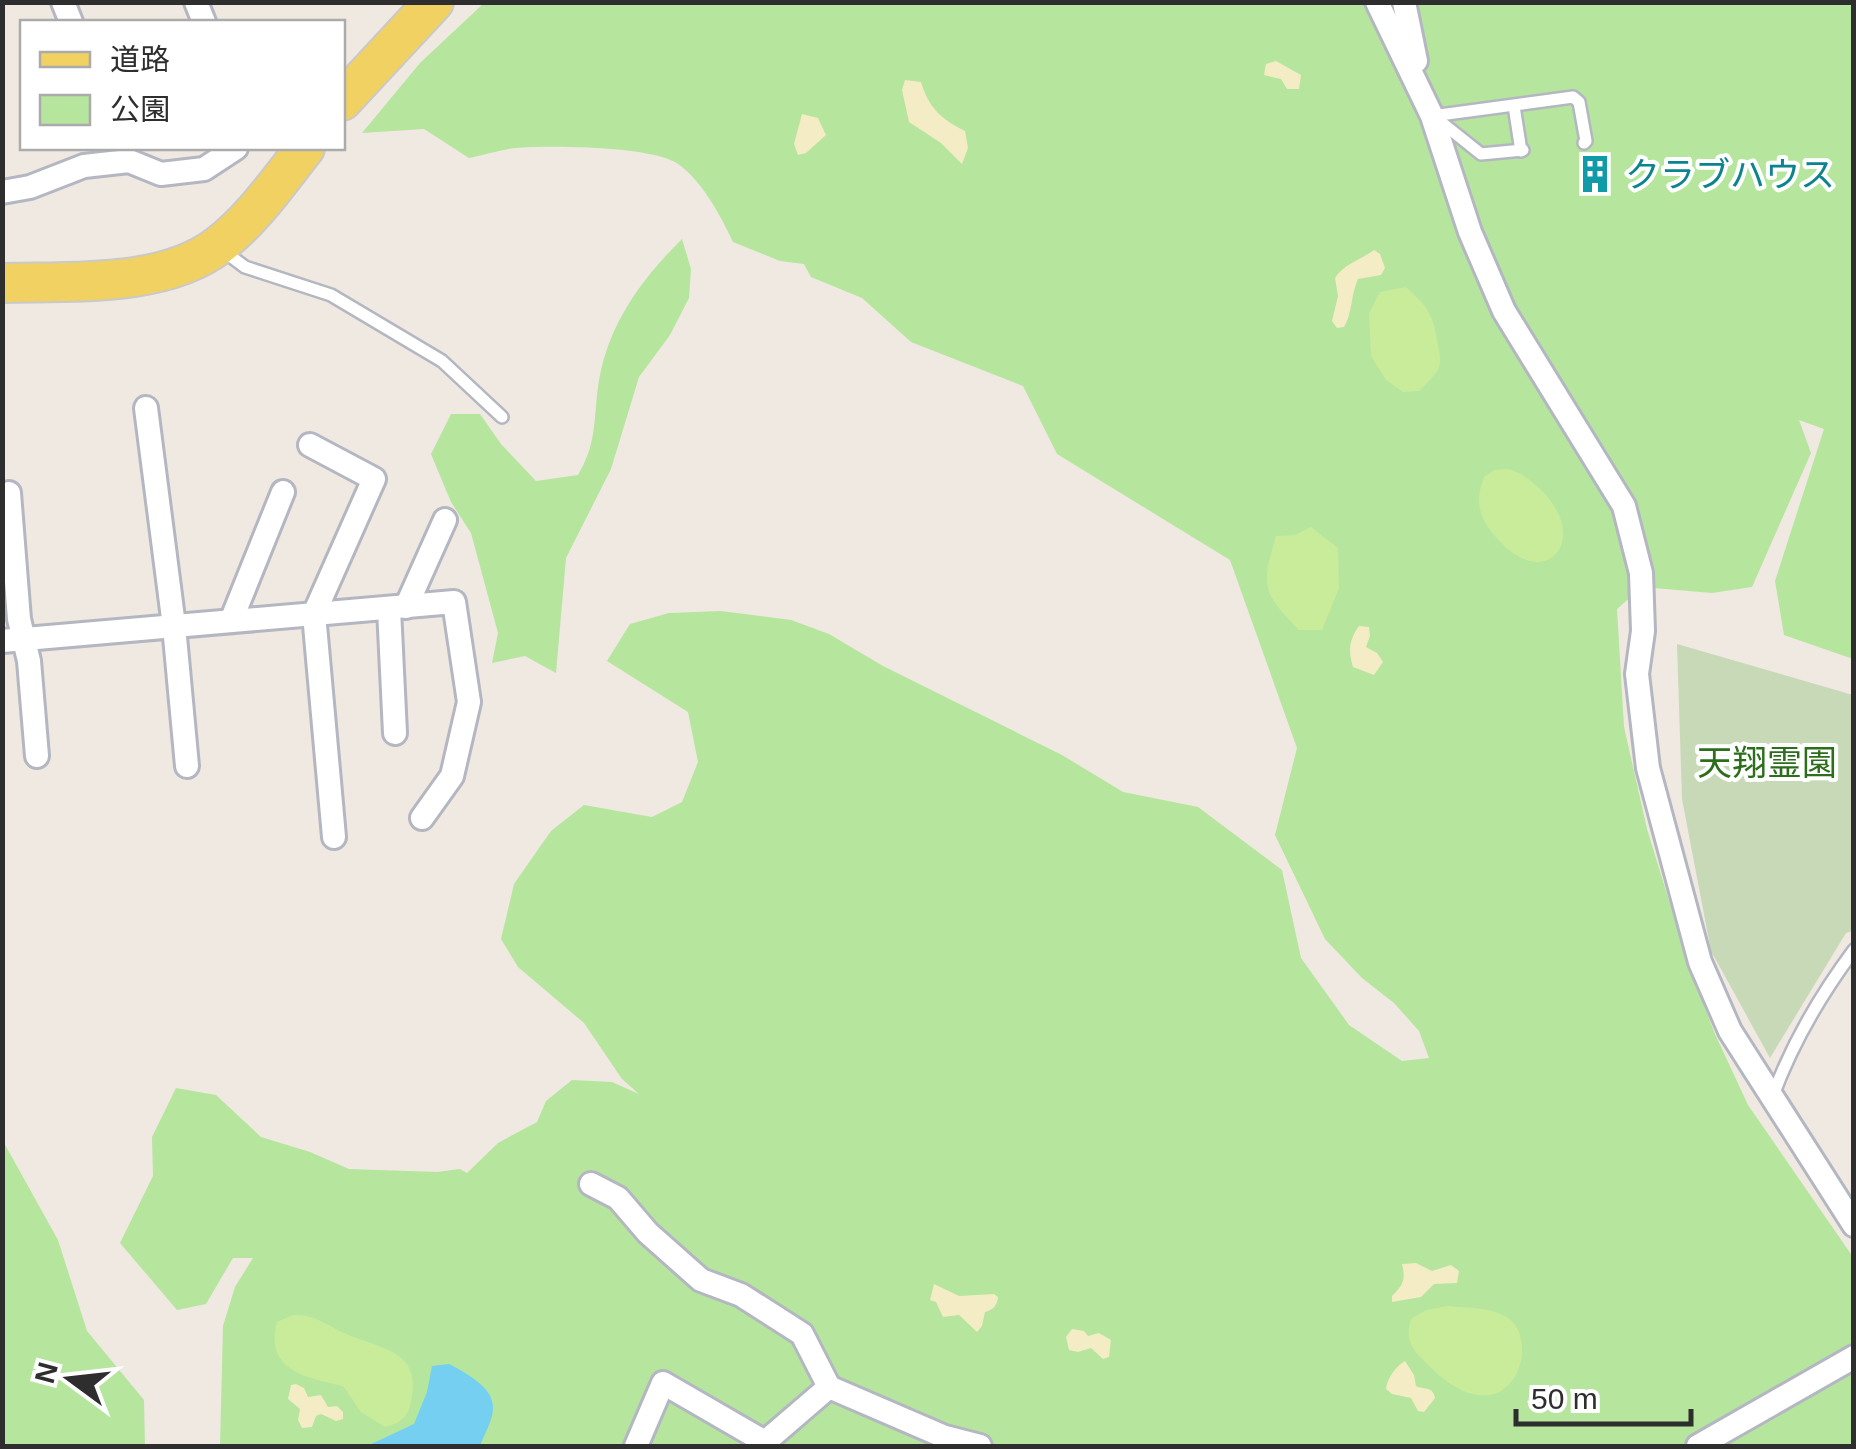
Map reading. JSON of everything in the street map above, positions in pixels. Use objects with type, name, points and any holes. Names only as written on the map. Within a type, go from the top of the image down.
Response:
[{"type":"main road","points":[[358,74],[434,2]]},
{"type":"main road","points":[[2,284],[133,278],[181,264],[217,246],[246,220],[303,150]]},
{"type":"street","points":[[1378,2],[1421,89],[1470,232],[1504,311],[1624,506],[1641,573],[1643,630],[1637,674],[1648,768],[1700,962],[1730,1031],[1854,1225]]},
{"type":"street","points":[[1404,2],[1421,89]]},
{"type":"street","points":[[2,192],[30,187],[126,154],[161,174],[204,169],[233,150]]},
{"type":"street","points":[[146,408],[174,626],[187,766]]},
{"type":"street","points":[[310,446],[374,479],[314,614],[334,837]]},
{"type":"street","points":[[231,621],[283,492]]},
{"type":"street","points":[[8,493],[13,640],[29,661],[37,756]]},
{"type":"street","points":[[396,733],[397,608],[445,520]]},
{"type":"street","points":[[13,640],[454,602],[468,702],[452,776],[422,818]]},
{"type":"street","points":[[591,1184],[618,1198],[648,1233],[702,1280],[742,1296],[802,1334],[829,1387],[946,1437],[980,1446]]},
{"type":"street","points":[[1698,1446],[1854,1357]]},
{"type":"street","points":[[636,1446],[663,1384],[766,1442],[829,1387]]},
{"type":"lane","points":[[1432,116],[1572,97],[1579,102],[1584,143]]},
{"type":"lane","points":[[1432,116],[1481,154],[1522,150],[1514,106]]},
{"type":"lane","points":[[217,246],[246,267],[331,296],[442,361],[502,417]]},
{"type":"lane","points":[[1772,1098],[1790,1048],[1854,950]]},
{"type":"green space","points":[[484,3],[1853,3],[1853,659],[1784,635],[1775,581],[1824,429],[1799,420],[1811,453],[1752,587],[1712,593],[1642,587],[1617,609],[1624,727],[1647,829],[1689,966],[1748,1105],[1853,1257],[1853,1446],[220,1446],[223,1326],[235,1287],[253,1258],[233,1258],[206,1304],[177,1310],[120,1243],[153,1176],[152,1137],[176,1088],[216,1095],[261,1137],[349,1169],[460,1169],[467,1173],[498,1143],[537,1122],[546,1101],[572,1080],[612,1082],[639,1094],[622,1079],[584,1023],[518,967],[501,939],[514,884],[551,831],[584,805],[652,817],[682,802],[698,762],[688,712],[607,661],[630,624],[669,613],[721,611],[791,620],[829,634],[883,666],[1062,755],[1123,792],[1198,807],[1282,870],[1301,958],[1349,1025],[1402,1061],[1429,1058],[1419,1031],[1325,939],[1275,835],[1297,748],[1230,560],[1057,454],[1023,386],[911,342],[862,298],[811,277],[804,264],[780,261],[733,242],[701,187],[675,162],[643,153],[573,147],[515,148],[469,158],[424,129],[362,133],[420,63]]},
{"type":"green space","points":[[682,239],[691,269],[689,298],[670,335],[639,377],[611,469],[566,558],[556,673],[525,656],[492,663],[498,633],[471,533],[451,502],[431,454],[451,414],[480,414],[501,444],[536,481],[578,475],[590,449],[601,370],[614,332],[643,283]]},
{"type":"green space","points":[[1406,287],[1429,313],[1440,366],[1419,391],[1403,392],[1386,380],[1371,356],[1369,313],[1380,292]]},
{"type":"green space","points":[[1507,469],[1532,482],[1555,508],[1562,526],[1562,542],[1556,554],[1545,561],[1530,561],[1513,553],[1494,535],[1481,514],[1479,500],[1484,477],[1494,470]]},
{"type":"green space","points":[[1311,527],[1338,548],[1339,588],[1322,630],[1299,630],[1272,597],[1268,567],[1276,536],[1295,535]]},
{"type":"green space","name":"天翔霊園","points":[[1677,644],[1853,695],[1853,931],[1846,933],[1770,1058],[1711,951],[1682,799]]},
{"type":"green space","points":[[3,1141],[58,1240],[87,1331],[144,1400],[145,1446],[3,1446]]},
{"type":"green space","points":[[1448,1306],[1495,1312],[1508,1318],[1518,1331],[1522,1347],[1520,1365],[1512,1381],[1498,1392],[1480,1395],[1456,1387],[1428,1365],[1411,1345],[1411,1319],[1426,1310]]},
{"type":"green space","points":[[293,1315],[316,1319],[399,1356],[411,1373],[413,1386],[405,1416],[385,1427],[361,1412],[343,1386],[303,1375],[283,1361],[275,1338],[277,1322]]},
{"type":"sand","points":[[1276,61],[1301,75],[1299,89],[1287,89],[1281,79],[1264,75],[1266,64]]},
{"type":"sand","points":[[905,80],[921,82],[937,112],[965,131],[968,148],[962,164],[941,143],[909,122],[902,90]]},
{"type":"sand","points":[[802,114],[818,118],[826,135],[806,153],[798,155],[794,144]]},
{"type":"sand","points":[[1374,250],[1380,254],[1385,268],[1381,275],[1358,279],[1347,322],[1337,328],[1332,321],[1338,296],[1335,278]]},
{"type":"sand","points":[[1359,626],[1369,627],[1366,647],[1383,662],[1374,675],[1353,667],[1350,645]]},
{"type":"sand","points":[[1416,1263],[1432,1271],[1451,1265],[1459,1271],[1457,1283],[1434,1284],[1421,1297],[1392,1302],[1403,1282],[1402,1264]]},
{"type":"sand","points":[[934,1284],[959,1296],[998,1297],[994,1307],[985,1312],[977,1332],[959,1315],[943,1317],[936,1302],[930,1300]]},
{"type":"sand","points":[[1072,1329],[1088,1336],[1099,1333],[1111,1340],[1109,1357],[1103,1359],[1091,1348],[1069,1350],[1066,1337]]},
{"type":"sand","points":[[1405,1361],[1416,1386],[1434,1394],[1424,1412],[1418,1411],[1411,1398],[1386,1389],[1392,1373]]},
{"type":"sand","points":[[291,1385],[304,1388],[308,1397],[321,1395],[328,1407],[337,1406],[343,1419],[336,1421],[321,1414],[312,1427],[302,1428],[298,1420],[300,1409],[288,1399]]},
{"type":"water","points":[[449,1364],[477,1381],[492,1400],[492,1417],[480,1446],[367,1446],[414,1424],[432,1366]]},
{"type":"place","name":"クラブハウス","points":[[1595,174]]}]
